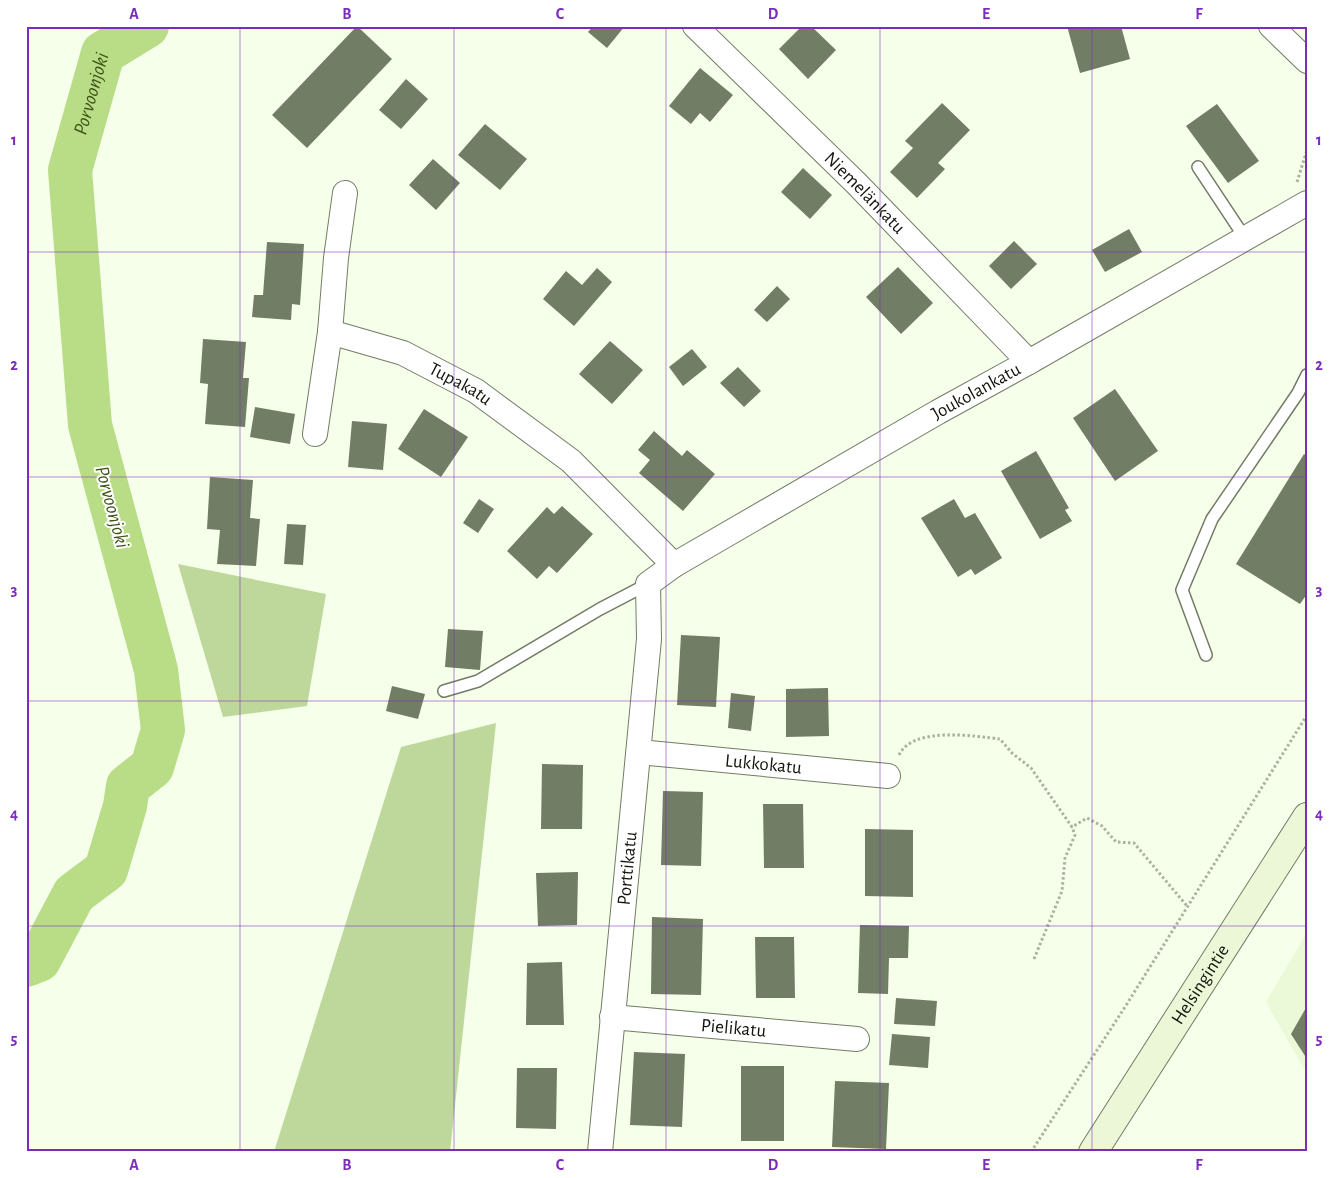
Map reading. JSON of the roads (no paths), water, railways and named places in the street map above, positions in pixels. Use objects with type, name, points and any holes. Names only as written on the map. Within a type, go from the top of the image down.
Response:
[{"type":"main road","name":"Helsingintie","points":[[1093,1152],[1307,817]]},
{"type":"street","name":"Niemelänkatu","points":[[695,26],[856,183],[1029,362]]},
{"type":"street","points":[[1271,26],[1307,61]]},
{"type":"street","points":[[315,434],[330,332],[336,258],[345,193]]},
{"type":"street","name":"Joukolankatu","points":[[648,584],[674,565],[938,412],[1245,238],[1302,193]]},
{"type":"street","name":"Tupakatu","points":[[330,332],[403,353],[476,391],[571,461],[674,565]]},
{"type":"street","name":"Porttikatu","points":[[600,1152],[649,640],[648,584]]},
{"type":"street","name":"Lukkokatu","points":[[639,752],[888,776]]},
{"type":"street","name":"Pielikatu","points":[[612,1017],[857,1039]]},
{"type":"lane","points":[[1198,167],[1245,238]]},
{"type":"lane","points":[[1206,655],[1182,590],[1212,519],[1302,395],[1307,375]]},
{"type":"lane","points":[[444,691],[478,681],[600,609],[648,584]]},
{"type":"waterway","name":"Porvoonjoki","points":[[26,965],[39,960],[74,894],[106,870],[125,806],[128,786],[152,767],[163,730],[156,670],[90,425],[70,170],[103,53],[147,26]]}]
